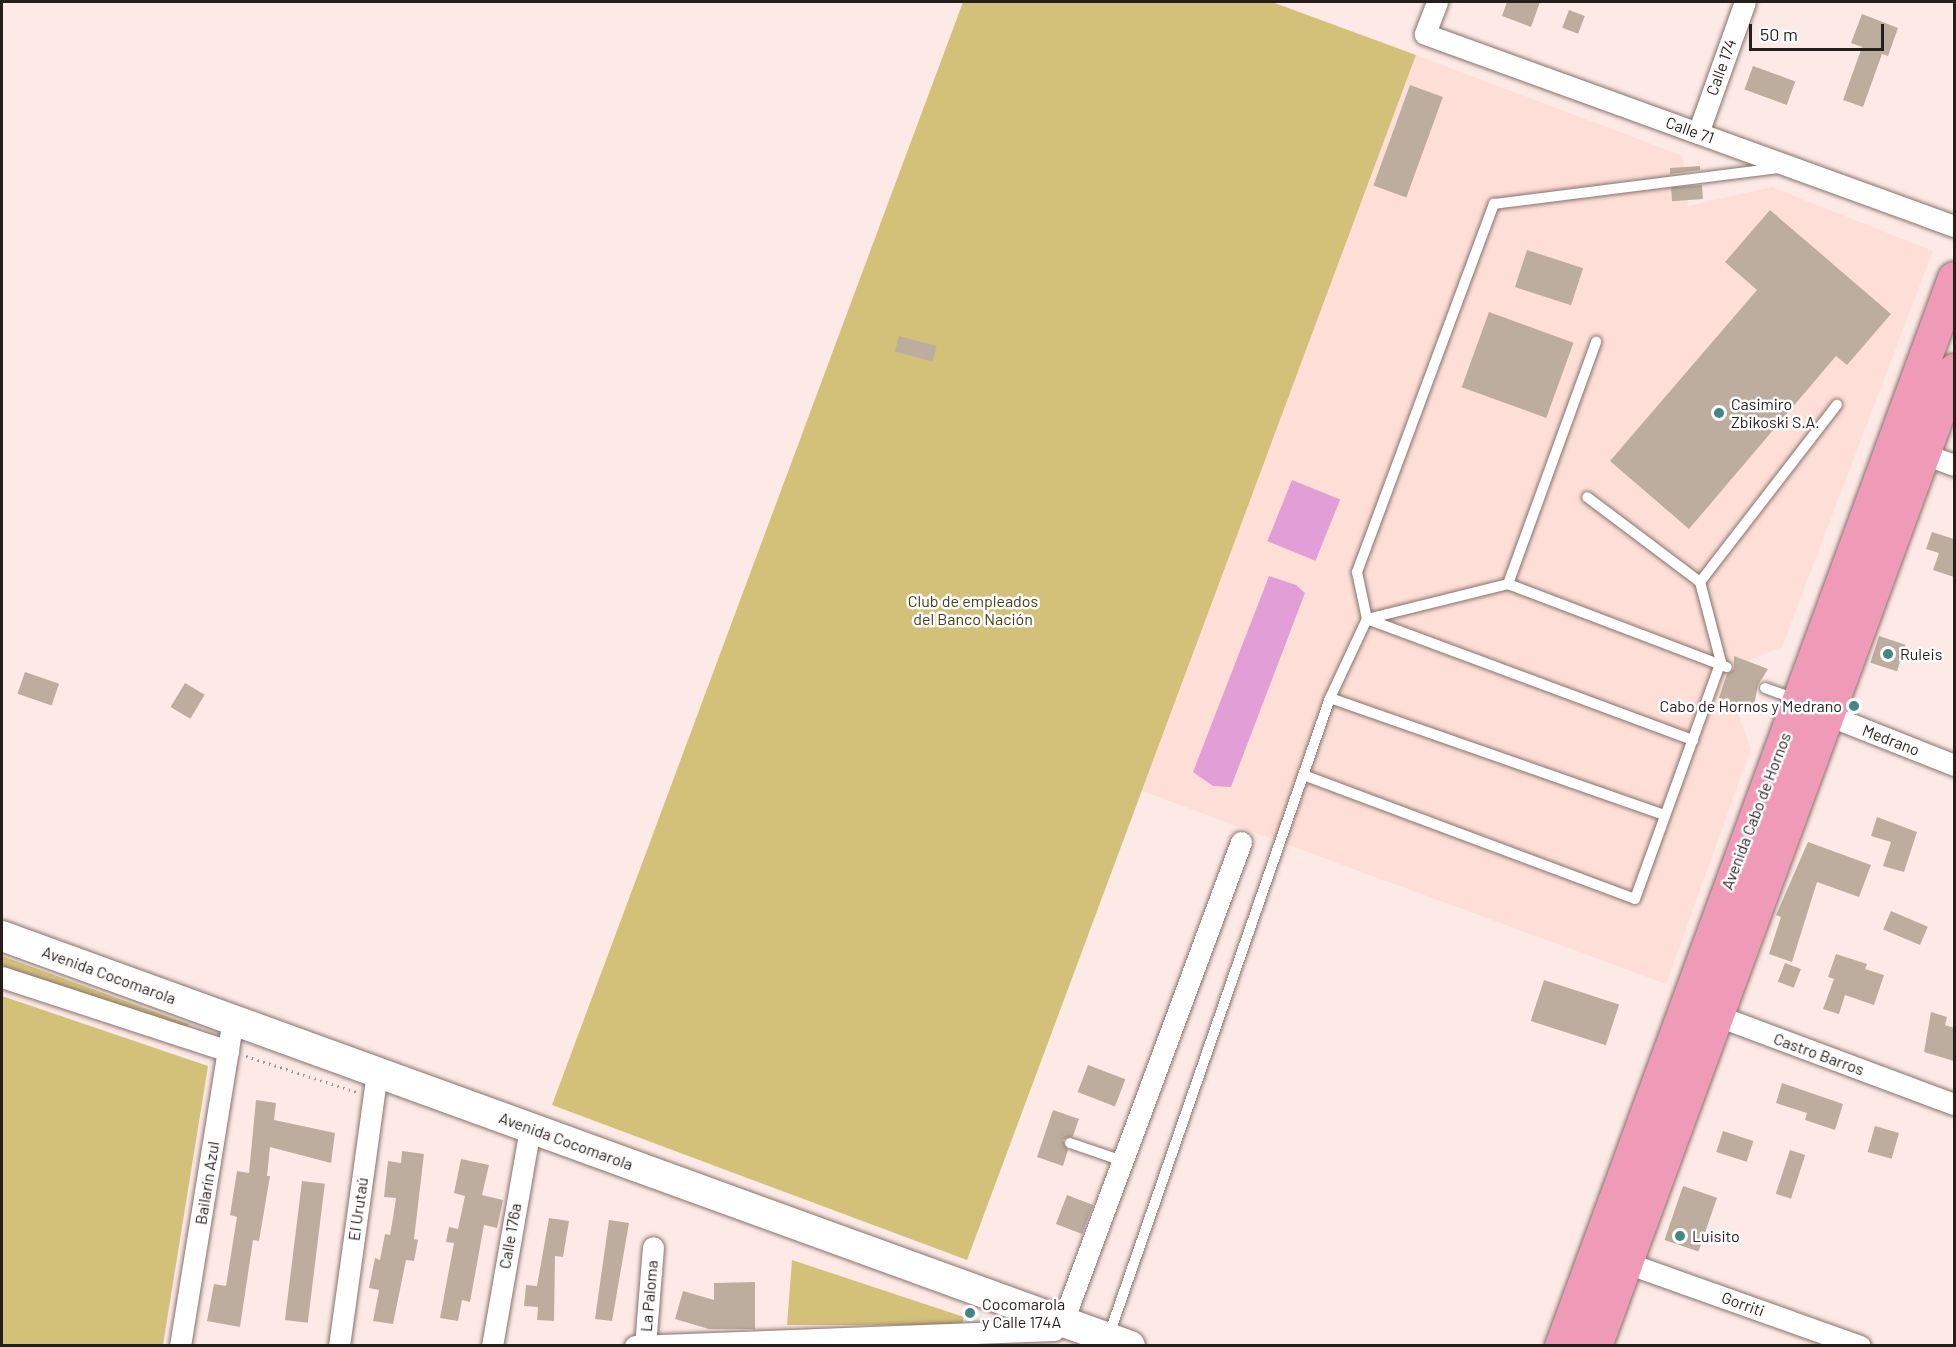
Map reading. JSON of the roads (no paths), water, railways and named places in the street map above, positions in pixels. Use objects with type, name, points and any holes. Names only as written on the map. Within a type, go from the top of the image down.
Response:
[{"type":"main road","name":"Avenida Cabo de Hornos","points":[[1561,1346],[1684,1004],[1954,278]]},
{"type":"main road","name":"Avenida Cabo de Hornos","points":[[1595,1346],[1954,370]]},
{"type":"main road","name":"Avenida Cocomarola","points":[[2,936],[1063,1321],[1116,1343]]},
{"type":"street","name":"Calle 71","points":[[1437,2],[1425,34],[1786,167],[1954,226]]},
{"type":"street","name":"Calle 174","points":[[1698,133],[1745,2]]},
{"type":"street","points":[[1924,454],[1954,465]]},
{"type":"street","name":"Medrano","points":[[1828,715],[1954,765]]},
{"type":"street","points":[[635,1346],[959,1338],[1054,1330],[1063,1321],[1241,842]]},
{"type":"street","points":[[2,977],[228,1051]]},
{"type":"street","name":"Castro Barros","points":[[1684,1004],[1954,1104]]},
{"type":"street","name":"Bailarín Azul","points":[[180,1346],[233,1020]]},
{"type":"street","name":"El Urutaú","points":[[339,1346],[377,1072]]},
{"type":"street","name":"Calle 176a","points":[[492,1346],[530,1128]]},
{"type":"street","name":"La Paloma","points":[[645,1345],[653,1247]]},
{"type":"street","name":"Gorriti","points":[[1627,1263],[1860,1346]]},
{"type":"lane","points":[[1116,1343],[1330,698],[1367,619],[1357,572],[1494,204],[1786,167]]},
{"type":"lane","points":[[1508,584],[1596,342]]},
{"type":"lane","points":[[1701,582],[1837,405]]},
{"type":"lane","points":[[1306,776],[1635,899],[1693,740],[1724,665],[1701,582],[1587,497]]},
{"type":"lane","points":[[1367,619],[1508,584],[1724,665]]},
{"type":"lane","points":[[1367,619],[1693,740]]},
{"type":"lane","points":[[1765,688],[1798,700]]},
{"type":"lane","points":[[1330,698],[1665,815]]},
{"type":"lane","points":[[1070,1143],[1123,1161]]},
{"type":"place","name":"Casimiro Zbikoski S.A.","points":[[1719,413]]},
{"type":"place","name":"Ruleis","points":[[1888,654]]},
{"type":"place","name":"Cabo de Hornos y Medrano","points":[[1854,706]]},
{"type":"place","name":"Luisito","points":[[1680,1236]]},
{"type":"place","name":"Cocomarola y Calle 174A","points":[[970,1313]]},
{"type":"park label","name":"Club de empleados del Banco Nación","points":[[973,610]]}]
